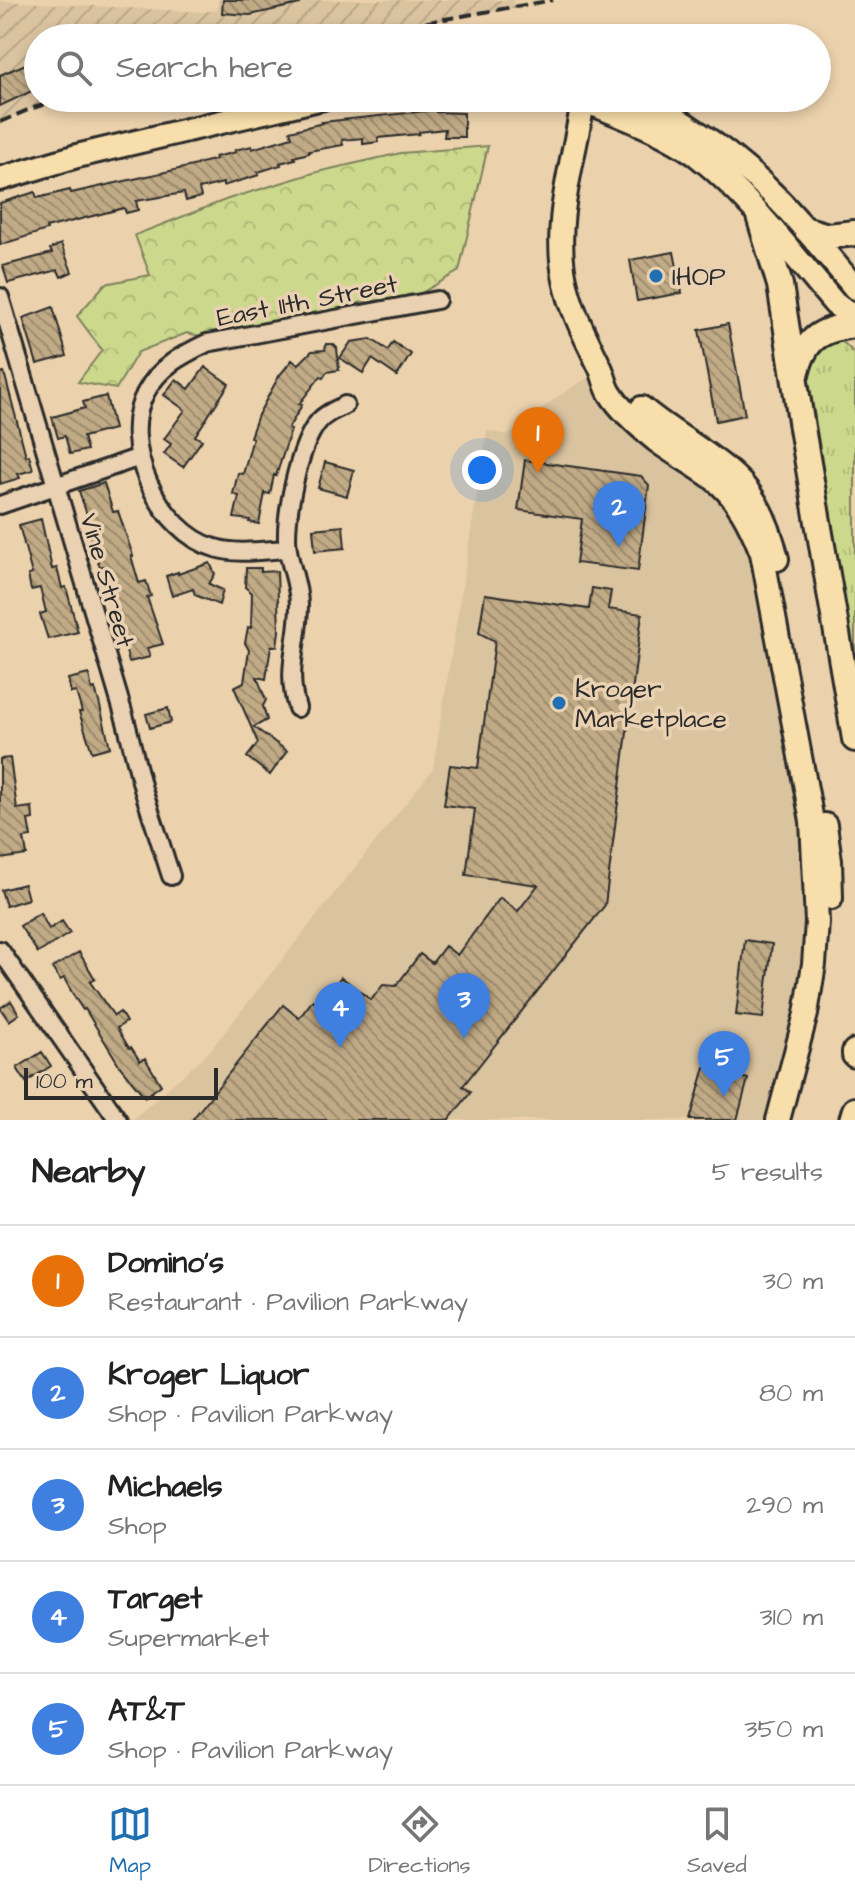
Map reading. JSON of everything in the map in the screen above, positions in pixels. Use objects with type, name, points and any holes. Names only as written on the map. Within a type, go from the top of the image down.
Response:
[{"type":"highway","points":[[759,216],[780,285],[855,739]]},
{"type":"highway","points":[[807,230],[828,236],[855,233]]},
{"type":"highway","points":[[796,378],[807,346],[818,335],[834,328],[855,325]]},
{"type":"highway","points":[[852,1120],[855,1110]]},
{"type":"main road","points":[[0,179],[77,156],[264,112]]},
{"type":"main road","points":[[580,112],[562,218],[561,248],[565,280],[575,312],[610,393],[629,416],[657,441],[724,487],[751,525],[762,553],[812,821],[817,908],[814,964],[806,1014],[778,1120]]},
{"type":"main road","points":[[609,112],[673,140],[696,155],[759,216],[835,304],[855,318]]},
{"type":"main road","points":[[664,112],[727,151],[756,175],[855,288]]},
{"type":"main road","points":[[601,369],[623,386],[661,425],[736,477],[754,500],[769,529],[777,556],[830,861],[830,915],[824,992],[793,1120]]},
{"type":"street","name":"Vine Street","points":[[0,297],[171,876]]},
{"type":"street","name":"East 11th Street","points":[[140,457],[136,439],[139,406],[155,379],[187,352],[207,343],[437,300]]},
{"type":"street","points":[[297,708],[291,677],[299,599],[288,549],[288,515],[293,486],[310,435],[327,413],[345,405]]},
{"type":"street","points":[[0,505],[140,457],[153,492],[171,520],[190,537],[214,548],[237,552],[288,549]]},
{"type":"street","points":[[0,950],[118,1120]]},
{"type":"shaded area","points":[[219,0],[513,0],[514,8],[420,24],[24,24],[24,112],[0,122],[0,1],[202,12],[217,10]]},
{"type":"shaded area","points":[[601,369],[610,393],[713,478],[762,553],[817,922],[778,1120],[132,1120],[208,1053],[433,769],[487,431],[509,435],[553,400]]},
{"type":"green space","points":[[488,146],[459,271],[416,296],[363,302],[218,340],[187,333],[138,352],[116,389],[78,382],[102,350],[77,316],[105,284],[150,275],[135,235],[228,199],[317,172],[401,153]]},
{"type":"green space","points":[[837,339],[855,354],[855,667],[807,368],[821,343]]},
{"type":"building","points":[[223,0],[299,0],[300,4],[250,15],[222,13]]},
{"type":"building","points":[[24,65],[24,95],[0,106],[0,75]]},
{"type":"building","points":[[416,112],[464,113],[464,137],[444,137],[445,129],[378,138],[378,142],[363,144],[363,138],[342,140],[343,145],[309,151],[258,172],[259,175],[223,186],[223,183],[199,189],[201,197],[186,201],[184,193],[136,201],[138,210],[126,213],[124,208],[46,228],[0,245],[0,203],[35,192],[37,198],[70,190],[71,193],[197,165],[235,150],[252,146],[252,149],[292,137],[290,131],[322,122]]},
{"type":"building","points":[[61,244],[72,272],[61,277],[58,270],[8,283],[3,266],[52,253],[50,249]]},
{"type":"building","name":"IHOP","points":[[674,252],[682,293],[637,301],[630,260]]},
{"type":"building","points":[[53,307],[67,356],[37,364],[23,318]]},
{"type":"building","points":[[728,324],[745,415],[716,421],[699,330]]},
{"type":"building","points":[[371,339],[388,350],[393,342],[411,354],[397,376],[372,359],[363,373],[340,358],[351,342]]},
{"type":"building","points":[[326,344],[337,348],[339,370],[327,372],[323,378],[321,376],[299,404],[302,405],[288,429],[291,430],[270,494],[265,493],[259,524],[234,518],[239,496],[233,494],[238,473],[243,474],[258,415],[279,376],[292,360],[298,365],[312,351],[325,350]]},
{"type":"building","points":[[205,367],[229,384],[195,436],[202,440],[183,467],[164,454],[171,444],[164,439],[185,410],[164,395],[176,379],[189,389]]},
{"type":"building","points":[[4,372],[26,456],[29,455],[33,470],[0,484],[0,373]]},
{"type":"building","points":[[106,396],[114,429],[83,437],[87,450],[70,454],[65,436],[58,438],[52,417],[85,408],[83,402]]},
{"type":"building","points":[[525,460],[641,476],[649,485],[638,571],[576,563],[582,519],[518,510]]},
{"type":"building","points":[[325,462],[354,470],[347,496],[318,488]]},
{"type":"building","points":[[104,483],[113,512],[118,511],[139,583],[146,581],[151,596],[147,597],[163,644],[147,648],[150,657],[129,662],[103,566],[100,567],[93,550],[90,537],[94,536],[79,491]]},
{"type":"building","points":[[41,519],[52,569],[57,568],[62,588],[66,587],[78,632],[48,639],[40,614],[46,612],[40,588],[31,590],[28,575],[32,574],[19,525]]},
{"type":"building","points":[[343,526],[345,548],[315,551],[313,529]]},
{"type":"building","points":[[210,563],[215,574],[209,584],[223,590],[219,605],[195,595],[193,589],[172,596],[166,576]]},
{"type":"building","points":[[246,568],[261,568],[261,572],[277,571],[277,646],[271,646],[266,679],[257,677],[266,700],[263,706],[267,720],[254,727],[287,751],[270,775],[247,757],[258,743],[234,687],[244,682],[249,650],[245,643],[248,627],[251,628],[252,593],[245,587]]},
{"type":"building","points":[[592,588],[611,591],[608,609],[642,614],[605,905],[463,1086],[471,1092],[449,1120],[192,1120],[283,1005],[299,1018],[313,1000],[319,1005],[341,977],[371,1000],[383,985],[396,986],[420,954],[432,963],[445,946],[457,955],[500,898],[518,911],[538,885],[466,875],[475,809],[444,805],[450,765],[478,768],[495,641],[479,633],[485,594],[589,609]]},
{"type":"building","points":[[89,674],[110,747],[92,752],[76,692],[71,693],[68,679]]},
{"type":"building","points":[[168,708],[171,722],[150,728],[146,714]]},
{"type":"building","points":[[10,758],[17,809],[32,807],[33,819],[28,820],[31,837],[24,838],[27,855],[0,859],[0,759]]},
{"type":"building","points":[[24,884],[28,899],[6,906],[1,890]]},
{"type":"building","points":[[40,913],[49,929],[62,921],[70,933],[38,953],[20,926]]},
{"type":"building","points":[[745,940],[772,944],[763,1018],[736,1015]]},
{"type":"building","points":[[79,952],[95,979],[90,982],[114,1016],[120,1012],[126,1022],[117,1028],[129,1048],[140,1061],[145,1058],[161,1085],[145,1097],[121,1068],[64,978],[60,980],[52,968]]},
{"type":"building","points":[[11,1001],[19,1014],[9,1021],[0,1008]]},
{"type":"building","points":[[42,1052],[51,1066],[26,1082],[17,1068]]},
{"type":"building","points":[[705,1067],[748,1079],[737,1120],[690,1120]]},
{"type":"railway","points":[[417,24],[553,0]]},
{"type":"railway","points":[[0,122],[24,112]]},
{"type":"place","name":"IHOP","points":[[656,276]]},
{"type":"place","name":"Domino's","points":[[538,473]]},
{"type":"place","name":"Kroger Liquor","points":[[619,547]]},
{"type":"place","name":"Kroger Marketplace","points":[[559,703]]},
{"type":"place","name":"Michaels","points":[[464,1039]]},
{"type":"place","name":"Target","points":[[340,1048]]},
{"type":"place","name":"AT&T","points":[[724,1097]]}]
